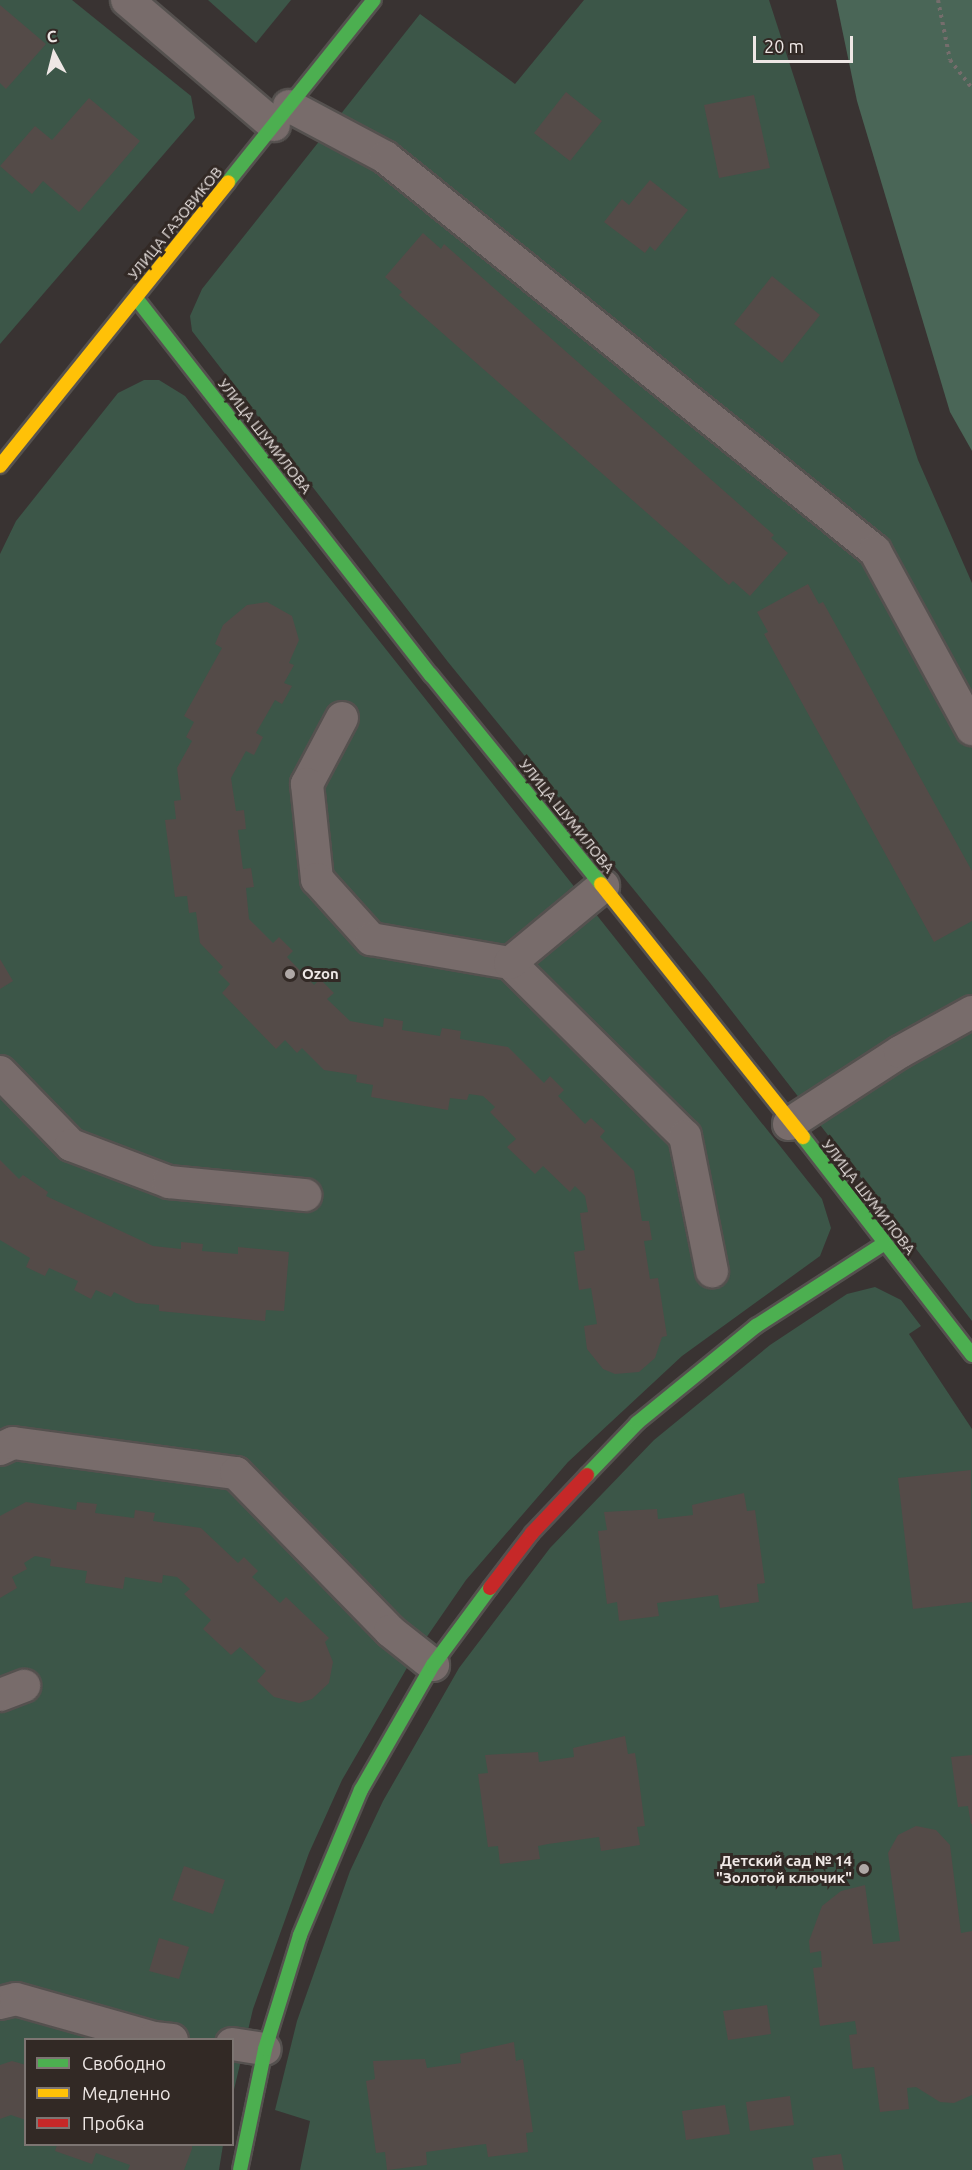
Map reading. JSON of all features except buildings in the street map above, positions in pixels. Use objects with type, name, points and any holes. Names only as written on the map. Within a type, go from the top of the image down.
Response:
[{"type":"street","points":[[127,0],[282,116],[385,157],[875,551],[972,729]]},
{"type":"street","name":"УЛИЦА ГАЗОВИКОВ","points":[[0,466],[374,0]]},
{"type":"street","name":"УЛИЦА ШУМИЛОВА","points":[[136,298],[972,1355]]},
{"type":"street","points":[[342,718],[308,784],[317,879],[371,939],[510,963],[685,1136],[712,1271]]},
{"type":"street","points":[[510,963],[603,886]]},
{"type":"street","points":[[789,1124],[900,1052],[972,1012]]},
{"type":"street","points":[[0,1072],[71,1145],[169,1182],[305,1196]]},
{"type":"street","points":[[240,2170],[265,2049],[300,1935],[328,1861],[361,1790],[433,1665],[532,1533],[637,1423],[756,1326],[885,1243]]},
{"type":"street","points":[[0,1449],[13,1443],[236,1473],[390,1631],[433,1665]]},
{"type":"street","points":[[0,2003],[16,1999],[154,2038]]},
{"type":"street","points":[[234,2044],[265,2049]]},
{"type":"path","points":[[938,0],[950,60],[972,88]]},
{"type":"green space","points":[[0,0],[72,0],[191,96],[195,118],[0,344]]},
{"type":"green space","points":[[208,0],[291,0],[256,43]]},
{"type":"green space","points":[[584,0],[769,0],[918,460],[972,583],[972,1321],[710,983],[448,662],[192,331],[190,316],[202,289],[420,14],[515,84]]},
{"type":"green space","points":[[836,0],[972,0],[972,451],[950,412],[857,101]]},
{"type":"green space","points":[[144,380],[159,380],[185,396],[822,1199],[831,1228],[820,1256],[682,1356],[568,1462],[466,1580],[415,1654],[342,1780],[309,1853],[253,2009],[234,2090],[234,2038],[24,2038],[24,2146],[223,2146],[219,2170],[0,2170],[0,554],[16,521],[118,393]]},
{"type":"green space","points":[[875,1287],[901,1300],[921,1326],[909,1334],[972,1429],[972,2170],[300,2170],[310,2121],[275,2110],[297,2021],[350,1871],[383,1801],[459,1668],[550,1548],[654,1440],[770,1345],[847,1294]]},
{"type":"traffic: fast","points":[[228,182],[374,0]]},
{"type":"traffic: fast","points":[[136,298],[431,675],[601,884]]},
{"type":"traffic: fast","points":[[803,1137],[972,1355]]},
{"type":"traffic: fast","points":[[587,1475],[637,1423],[756,1326],[885,1243]]},
{"type":"traffic: fast","points":[[240,2170],[265,2049],[300,1935],[361,1790],[433,1665],[490,1588]]},
{"type":"traffic: slow","points":[[0,466],[228,182]]},
{"type":"traffic: slow","points":[[601,884],[803,1137]]},
{"type":"traffic: jam","points":[[490,1588],[532,1533],[587,1475]]},
{"type":"place","name":"Ozon","points":[[290,974]]},
{"type":"place","name":"Детский сад № 14 \"Золотой ключик\"","points":[[864,1869]]}]
